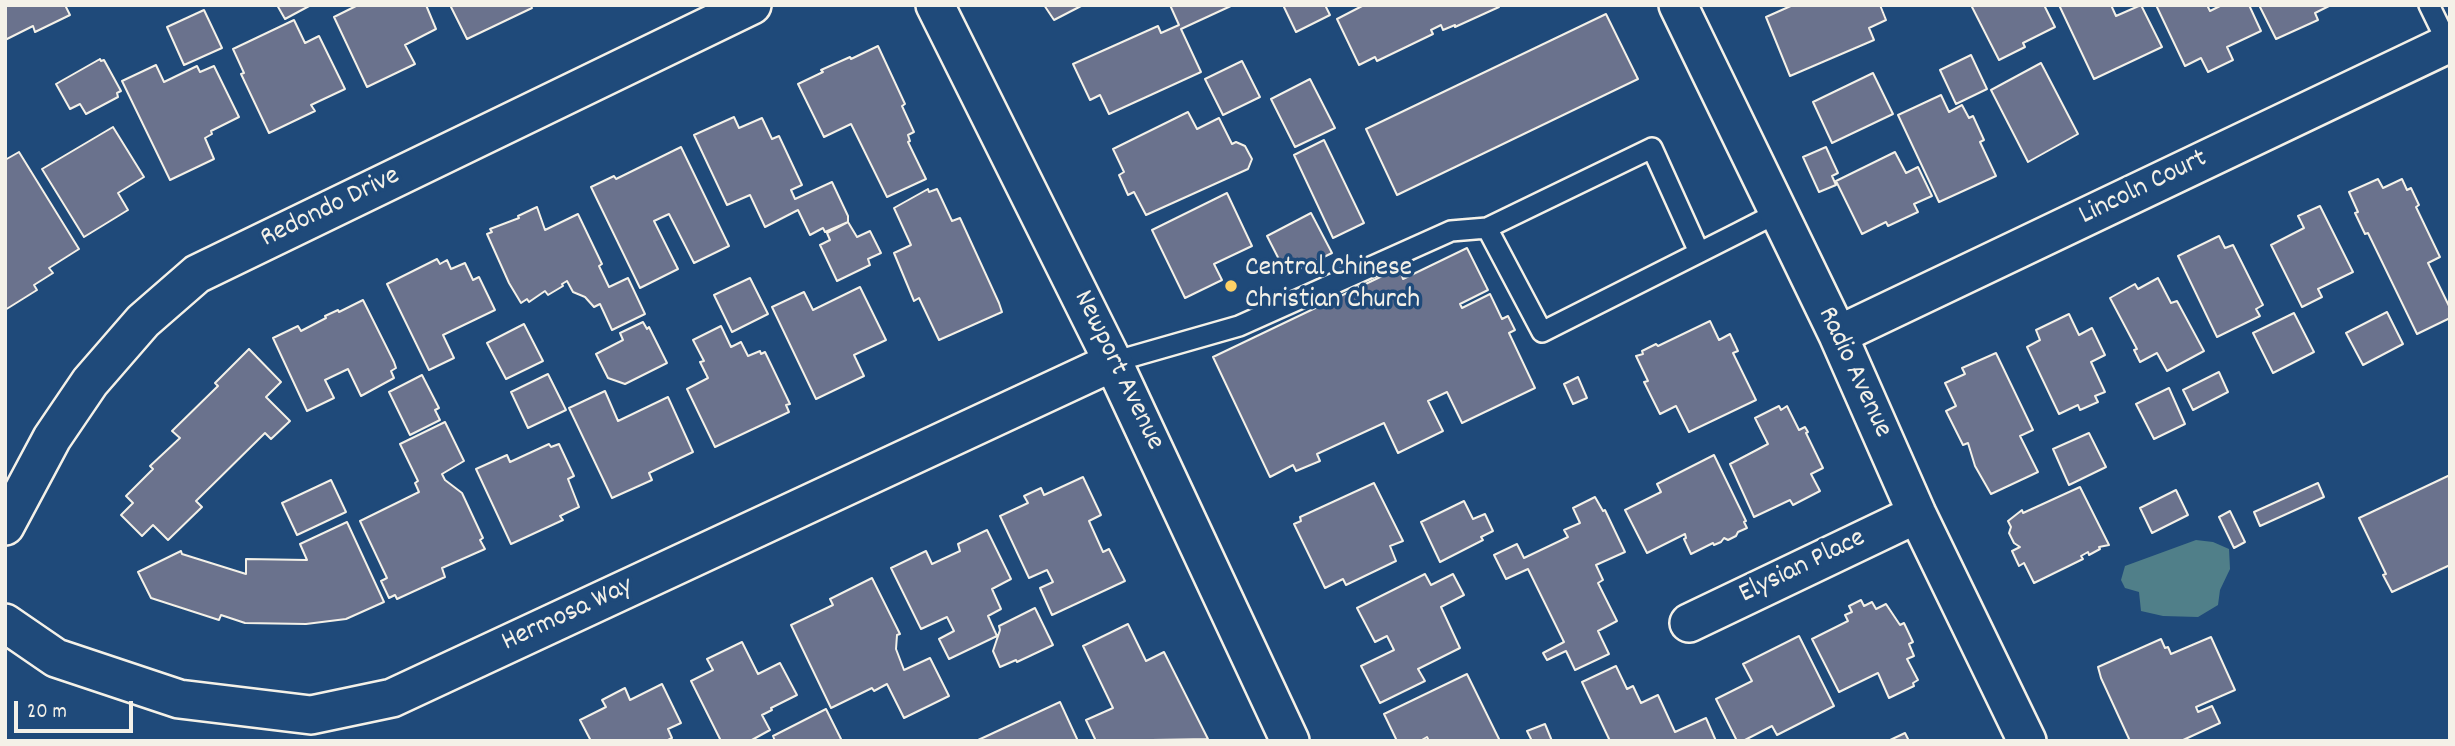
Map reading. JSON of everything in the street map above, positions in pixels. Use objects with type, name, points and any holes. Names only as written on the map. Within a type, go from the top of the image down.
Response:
[{"type":"street","name":"Redondo Drive","points":[[5,526],[52,438],[90,382],[143,321],[197,274],[752,5]]},
{"type":"street","name":"Newport Avenue","points":[[935,5],[1113,362],[1290,741]]},
{"type":"street","name":"Radio Avenue","points":[[1678,5],[1838,335],[1917,514],[2027,741]]},
{"type":"street","name":"Lincoln Court","points":[[1838,335],[2449,43]]},
{"type":"street","name":"Hermosa Way","points":[[5,623],[56,658],[178,699],[311,715],[392,698],[1113,362]]},
{"type":"street","name":"Elysian Place","points":[[1689,623],[1917,514]]},
{"type":"lane","points":[[2429,5],[2449,43]]},
{"type":"lane","points":[[1113,362],[1239,326],[1451,231],[1487,228],[1652,148],[1699,252]]},
{"type":"lane","points":[[1487,228],[1542,332],[1777,213]]},
{"type":"green space","points":[[2196,540],[2213,542],[2229,549],[2230,569],[2220,590],[2218,605],[2198,617],[2163,616],[2141,611],[2139,592],[2125,588],[2121,580],[2125,566]]},
{"type":"building","points":[[5,5],[65,5],[70,15],[35,32],[33,26],[5,40]]},
{"type":"building","points":[[277,5],[311,5],[285,19]]},
{"type":"building","points":[[358,5],[426,5],[436,29],[405,45],[415,64],[367,87],[334,17]]},
{"type":"building","points":[[450,5],[530,5],[532,8],[467,39]]},
{"type":"building","points":[[1044,5],[1083,5],[1054,20]]},
{"type":"building","points":[[1170,5],[1233,5],[1181,29],[1201,72],[1109,114],[1100,95],[1090,100],[1073,64],[1158,26],[1161,33],[1179,25]]},
{"type":"building","points":[[1283,5],[1325,5],[1330,15],[1296,32]]},
{"type":"building","points":[[1364,5],[1499,7],[1455,27],[1443,30],[1441,25],[1431,30],[1433,34],[1377,61],[1375,57],[1359,65],[1337,19]]},
{"type":"building","points":[[1793,5],[1880,5],[1886,20],[1869,28],[1874,40],[1790,76],[1766,17]]},
{"type":"building","points":[[1971,5],[2044,5],[2055,27],[2023,43],[2025,47],[1999,60]]},
{"type":"building","points":[[2059,5],[2111,5],[2116,16],[2141,5],[2162,47],[2094,79]]},
{"type":"building","points":[[2156,5],[2207,5],[2210,11],[2222,5],[2249,5],[2261,31],[2227,47],[2233,60],[2208,72],[2201,58],[2185,66]]},
{"type":"building","points":[[2259,5],[2331,5],[2315,13],[2318,20],[2276,39]]},
{"type":"building","points":[[204,10],[222,48],[184,65],[167,27]]},
{"type":"building","points":[[1606,14],[1638,79],[1397,195],[1366,129]]},
{"type":"building","points":[[294,20],[305,43],[319,36],[345,89],[311,105],[315,111],[269,133],[241,74],[244,73],[233,49]]},
{"type":"building","points":[[878,46],[905,104],[902,106],[914,132],[908,135],[908,142],[926,179],[887,197],[851,124],[824,137],[798,84],[823,72],[821,70]]},
{"type":"building","points":[[1971,55],[1987,89],[1956,104],[1940,70]]},
{"type":"building","points":[[100,59],[104,60],[121,91],[117,93],[118,97],[86,114],[80,104],[70,109],[56,84]]},
{"type":"building","points":[[1242,61],[1260,97],[1223,115],[1205,79]]},
{"type":"building","points":[[2041,63],[2078,134],[2028,162],[1991,90]]},
{"type":"building","points":[[156,65],[164,82],[197,66],[200,72],[214,66],[239,117],[211,131],[212,134],[205,138],[214,159],[170,180],[122,81]]},
{"type":"building","points":[[1873,73],[1893,114],[1832,143],[1813,102]]},
{"type":"building","points":[[1310,79],[1335,128],[1295,147],[1271,99]]},
{"type":"building","points":[[1941,95],[1949,112],[1962,105],[1969,118],[1973,116],[1984,140],[1980,142],[1996,176],[1939,202],[1898,115]]},
{"type":"building","points":[[1188,112],[1197,129],[1219,118],[1232,144],[1236,142],[1245,146],[1252,159],[1248,169],[1146,215],[1134,192],[1128,195],[1119,175],[1124,172],[1113,149]]},
{"type":"building","points":[[734,117],[739,128],[762,118],[772,139],[779,136],[802,185],[791,190],[795,199],[832,182],[848,216],[848,222],[825,232],[823,228],[810,235],[798,210],[765,227],[750,195],[727,205],[694,135]]},
{"type":"building","points":[[113,127],[144,177],[118,193],[128,210],[84,237],[42,169]]},
{"type":"building","points":[[1324,140],[1364,223],[1333,238],[1294,155]]},
{"type":"building","points":[[681,147],[729,246],[694,263],[669,214],[654,221],[678,269],[640,288],[591,187],[614,176],[616,179]]},
{"type":"building","points":[[1826,147],[1838,173],[1832,176],[1836,185],[1819,192],[1803,157]]},
{"type":"building","points":[[19,152],[79,249],[49,268],[53,273],[34,285],[37,290],[5,310],[5,160]]},
{"type":"building","points":[[1895,152],[1906,173],[1918,167],[1932,196],[1914,204],[1918,212],[1888,226],[1886,222],[1862,234],[1836,181]]},
{"type":"building","points":[[2378,179],[2383,188],[2402,179],[2407,190],[2411,188],[2419,205],[2416,207],[2440,257],[2428,263],[2450,308],[2450,318],[2417,334],[2368,233],[2365,234],[2349,192]]},
{"type":"building","points":[[928,189],[929,192],[937,189],[952,221],[960,218],[1002,312],[939,340],[919,298],[914,301],[894,253],[911,245],[894,208]]},
{"type":"building","points":[[1227,193],[1252,246],[1214,264],[1222,280],[1185,298],[1152,230]]},
{"type":"building","points":[[2320,206],[2353,272],[2318,289],[2322,297],[2302,307],[2271,245],[2304,228],[2298,216]]},
{"type":"building","points":[[537,207],[545,230],[578,214],[602,264],[599,266],[609,287],[628,278],[645,314],[612,330],[600,304],[594,307],[585,297],[573,292],[567,281],[548,295],[545,291],[529,302],[527,299],[521,303],[487,234],[492,232],[490,229],[519,218],[518,216]]},
{"type":"building","points":[[1311,213],[1332,253],[1287,275],[1267,236]]},
{"type":"building","points":[[848,222],[857,237],[870,231],[881,253],[868,259],[870,265],[837,281],[820,245],[830,240],[827,233]]},
{"type":"building","points":[[2219,236],[2225,248],[2233,245],[2263,305],[2256,309],[2260,316],[2217,337],[2178,256]]},
{"type":"building","points":[[1467,248],[1488,290],[1460,304],[1462,308],[1490,294],[1502,319],[1508,316],[1515,330],[1509,333],[1535,388],[1462,423],[1447,392],[1428,401],[1443,431],[1398,453],[1384,423],[1317,454],[1320,461],[1296,471],[1293,465],[1270,477],[1213,357],[1399,268],[1403,279]]},
{"type":"building","points":[[437,259],[440,264],[447,260],[451,269],[465,263],[473,280],[479,277],[495,310],[443,335],[454,358],[429,370],[387,284]]},
{"type":"building","points":[[750,278],[768,314],[732,332],[714,295]]},
{"type":"building","points":[[2158,278],[2171,303],[2177,301],[2204,351],[2167,371],[2157,353],[2140,362],[2134,350],[2137,349],[2110,298],[2135,284],[2138,289]]},
{"type":"building","points":[[860,287],[886,340],[854,355],[864,376],[816,399],[772,307],[804,292],[813,310]]},
{"type":"building","points":[[363,300],[394,362],[396,368],[391,371],[394,378],[361,396],[348,369],[325,380],[334,398],[307,411],[273,338],[298,326],[301,331],[326,318],[325,316]]},
{"type":"building","points":[[2387,312],[2403,344],[2363,365],[2346,333]]},
{"type":"building","points":[[2294,313],[2314,352],[2273,373],[2253,333]]},
{"type":"building","points":[[2069,314],[2079,335],[2092,328],[2105,355],[2091,362],[2105,392],[2095,396],[2098,402],[2080,410],[2078,405],[2059,414],[2027,347],[2040,340],[2036,330]]},
{"type":"building","points":[[1710,321],[1719,340],[1730,334],[1738,351],[1733,353],[1756,400],[1689,432],[1676,406],[1660,414],[1644,382],[1648,381],[1636,356],[1656,344],[1658,346]]},
{"type":"building","points":[[643,322],[647,329],[649,327],[667,363],[625,384],[608,378],[596,354],[623,340],[620,333]]},
{"type":"building","points":[[524,324],[543,361],[506,379],[487,343]]},
{"type":"building","points":[[721,326],[731,347],[741,342],[748,356],[760,351],[761,354],[765,352],[790,404],[786,405],[789,412],[715,447],[687,389],[708,378],[700,362],[704,361],[693,340]]},
{"type":"building","points":[[249,349],[281,382],[266,397],[290,421],[271,439],[265,433],[196,501],[202,507],[168,540],[153,525],[142,536],[121,515],[133,503],[126,496],[153,469],[150,466],[180,438],[172,431],[218,386],[215,383]]},
{"type":"building","points":[[1996,353],[2033,430],[2020,436],[2038,472],[1991,494],[1975,466],[1968,443],[1963,445],[1946,411],[1956,406],[1945,383],[1965,374],[1962,368]]},
{"type":"building","points":[[2219,372],[2228,392],[2193,410],[2183,390]]},
{"type":"building","points":[[548,374],[566,410],[528,428],[511,392]]},
{"type":"building","points":[[422,375],[439,408],[435,410],[440,420],[410,435],[389,392]]},
{"type":"building","points":[[1578,377],[1587,398],[1573,404],[1564,384]]},
{"type":"building","points":[[2169,388],[2185,424],[2154,439],[2136,404]]},
{"type":"building","points":[[605,391],[618,421],[668,397],[693,452],[649,473],[652,480],[612,498],[569,408]]},
{"type":"building","points":[[1779,406],[1781,410],[1787,406],[1799,430],[1805,427],[1808,432],[1806,433],[1823,468],[1811,474],[1820,491],[1793,505],[1790,500],[1754,517],[1730,464],[1768,444],[1755,418]]},
{"type":"building","points":[[445,422],[464,461],[442,474],[445,480],[462,493],[483,538],[480,540],[485,549],[442,568],[445,577],[397,599],[395,595],[389,598],[381,581],[387,578],[360,521],[419,492],[415,483],[418,481],[400,444]]},
{"type":"building","points":[[2089,433],[2106,467],[2069,485],[2053,449]]},
{"type":"building","points":[[549,444],[551,447],[559,444],[574,476],[568,479],[579,507],[560,516],[563,520],[511,544],[476,469],[507,455],[510,462]]},
{"type":"building","points":[[1714,455],[1747,528],[1728,540],[1724,538],[1721,542],[1691,554],[1684,539],[1685,534],[1647,553],[1625,510],[1661,492],[1657,484]]},
{"type":"building","points":[[2450,475],[2450,565],[2392,592],[2359,518]]},
{"type":"building","points":[[1083,477],[1101,515],[1089,521],[1103,552],[1109,549],[1125,581],[1052,615],[1040,588],[1053,582],[1047,570],[1029,578],[1000,516],[1028,503],[1024,496],[1041,488],[1044,495]]},
{"type":"building","points":[[331,480],[346,512],[297,535],[282,503]]},
{"type":"building","points":[[1374,483],[1403,541],[1390,546],[1396,561],[1346,585],[1343,579],[1325,588],[1294,524],[1301,521],[1300,517]]},
{"type":"building","points":[[2318,483],[2324,497],[2260,526],[2254,512]]},
{"type":"building","points":[[2080,487],[2109,545],[2099,547],[2100,549],[2089,555],[2088,552],[2081,556],[2083,559],[2034,583],[2024,563],[2019,566],[2012,551],[2020,547],[2014,543],[2009,533],[2011,527],[2008,521],[2022,510],[2023,513]]},
{"type":"building","points":[[2176,490],[2188,515],[2152,533],[2140,508]]},
{"type":"building","points":[[1595,497],[1603,511],[1605,510],[1625,552],[1596,565],[1603,580],[1598,583],[1617,621],[1598,631],[1609,654],[1575,670],[1566,651],[1547,660],[1543,653],[1564,642],[1528,569],[1506,579],[1494,555],[1517,544],[1524,558],[1568,537],[1564,530],[1580,523],[1573,508]]},
{"type":"building","points":[[1464,501],[1473,519],[1485,514],[1493,531],[1481,537],[1483,540],[1440,562],[1421,522]]},
{"type":"building","points":[[2230,511],[2245,542],[2234,548],[2219,517]]},
{"type":"building","points":[[347,522],[384,602],[346,619],[306,624],[245,623],[221,615],[219,620],[151,598],[138,572],[181,551],[182,554],[246,574],[246,559],[307,560],[300,544]]},
{"type":"building","points":[[987,530],[1011,579],[992,589],[1001,609],[988,616],[997,636],[949,659],[939,639],[954,631],[947,617],[921,629],[891,568],[926,551],[932,564],[960,551],[958,544]]},
{"type":"building","points":[[1425,574],[1431,585],[1453,574],[1464,595],[1441,607],[1460,648],[1418,669],[1425,681],[1380,703],[1361,666],[1394,650],[1387,636],[1375,642],[1357,608]]},
{"type":"building","points":[[872,578],[900,634],[897,635],[896,649],[904,670],[930,658],[949,696],[904,718],[887,684],[874,691],[872,688],[831,708],[791,625],[833,605],[830,599]]},
{"type":"building","points":[[1861,600],[1864,606],[1872,602],[1876,609],[1886,604],[1900,625],[1904,623],[1913,642],[1909,644],[1914,656],[1907,659],[1918,680],[1913,683],[1914,686],[1889,698],[1878,673],[1839,692],[1812,639],[1848,621],[1845,615],[1852,612],[1849,606]]},
{"type":"building","points":[[1035,608],[1053,645],[1000,667],[993,651],[999,626]]},
{"type":"building","points":[[1128,624],[1146,661],[1164,652],[1208,739],[1096,741],[1086,720],[1113,708],[1083,646]]},
{"type":"building","points":[[1799,636],[1834,706],[1777,735],[1772,726],[1743,741],[1737,741],[1716,699],[1752,681],[1743,664]]},
{"type":"building","points":[[2211,637],[2235,690],[2196,707],[2198,712],[2212,706],[2220,723],[2181,741],[2130,741],[2098,667],[2161,639],[2171,654]]},
{"type":"building","points":[[742,642],[758,674],[780,663],[797,695],[762,715],[770,730],[750,741],[721,741],[691,681],[713,670],[707,659]]},
{"type":"building","points":[[1616,666],[1627,689],[1633,686],[1641,703],[1658,695],[1675,732],[1706,718],[1716,741],[1610,741],[1582,682]]},
{"type":"building","points":[[1467,674],[1500,741],[1429,741],[1427,737],[1420,741],[1397,741],[1384,714]]},
{"type":"building","points":[[662,684],[681,723],[668,729],[672,738],[666,741],[591,741],[580,720],[606,707],[602,700],[625,688],[630,700]]},
{"type":"building","points":[[1060,702],[1078,741],[976,741]]},
{"type":"building","points":[[826,709],[842,741],[775,741],[773,736]]},
{"type":"building","points":[[1545,724],[1552,741],[1532,741],[1527,731]]},
{"type":"building","points":[[1905,733],[1909,741],[1888,741]]},
{"type":"place","name":"Central Chinese Christian Church","points":[[1231,286]]}]
